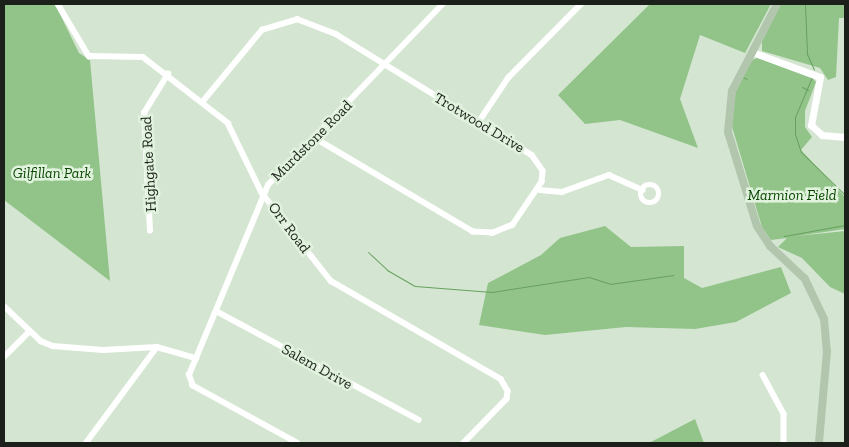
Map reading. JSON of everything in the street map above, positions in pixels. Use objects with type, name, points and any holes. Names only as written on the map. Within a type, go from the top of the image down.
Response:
[{"type":"main road","points":[[777,4],[732,91],[728,132],[757,226],[809,284],[824,319],[827,351],[819,443]]},
{"type":"street","name":"Orr Road","points":[[58,4],[89,56],[100,59],[136,53],[204,100],[228,123],[262,193],[331,281],[506,385],[508,395],[504,405],[464,443]]},
{"type":"street","name":"Murdstone Road","points":[[297,443],[193,386],[189,375],[216,312],[262,193],[316,139],[443,4]]},
{"type":"street","points":[[478,123],[508,78],[581,4]]},
{"type":"street","name":"Trotwood Drive","points":[[204,100],[248,43],[279,21],[297,19],[316,23],[532,154],[543,171],[540,190]]},
{"type":"street","points":[[752,52],[810,70],[818,75],[821,82],[811,125],[822,135],[845,137]]},
{"type":"street","name":"Highgate Road","points":[[150,230],[144,113],[168,74]]},
{"type":"street","points":[[316,139],[473,232],[493,233],[513,225],[540,190],[562,192],[609,175],[643,190]]},
{"type":"street","points":[[4,306],[30,332],[53,346],[103,350],[157,347],[196,358]]},
{"type":"street","name":"Salem Drive","points":[[216,312],[418,420]]},
{"type":"street","points":[[4,357],[30,332]]},
{"type":"street","points":[[86,443],[157,347]]},
{"type":"street","points":[[763,374],[784,414],[784,443]]},
{"type":"green space","name":"Gilfillan Park","points":[[4,4],[55,4],[79,53],[90,60],[110,281],[4,200]]},
{"type":"green space","points":[[650,4],[771,4],[745,53],[700,35],[680,99],[698,148],[620,120],[585,124],[558,95]]},
{"type":"green space","points":[[781,4],[845,4],[845,18],[839,18],[836,77],[828,80],[820,68],[762,51],[762,41]]},
{"type":"green space","name":"Marmion Field","points":[[758,57],[805,70],[816,82],[805,111],[805,127],[812,137],[801,150],[845,197],[845,229],[797,236],[845,231],[845,294],[830,287],[802,258],[778,247],[787,238],[771,240],[762,227],[730,120],[734,94],[749,62]]},
{"type":"green space","points":[[605,226],[631,247],[684,246],[684,278],[702,288],[781,267],[791,293],[736,322],[695,329],[626,327],[545,335],[479,325],[488,283],[541,255],[560,238]]},
{"type":"green space","points":[[695,419],[704,443],[649,443]]},
{"type":"waterway","points":[[805,4],[807,54],[814,70]]},
{"type":"waterway","points":[[742,77],[747,79]]},
{"type":"waterway","points":[[812,77],[795,117],[795,134],[801,152],[845,195]]},
{"type":"waterway","points":[[802,87],[808,90]]},
{"type":"waterway","points":[[784,236],[845,225]]},
{"type":"waterway","points":[[368,252],[387,270],[415,286],[492,292],[589,277],[610,284],[673,275]]}]
